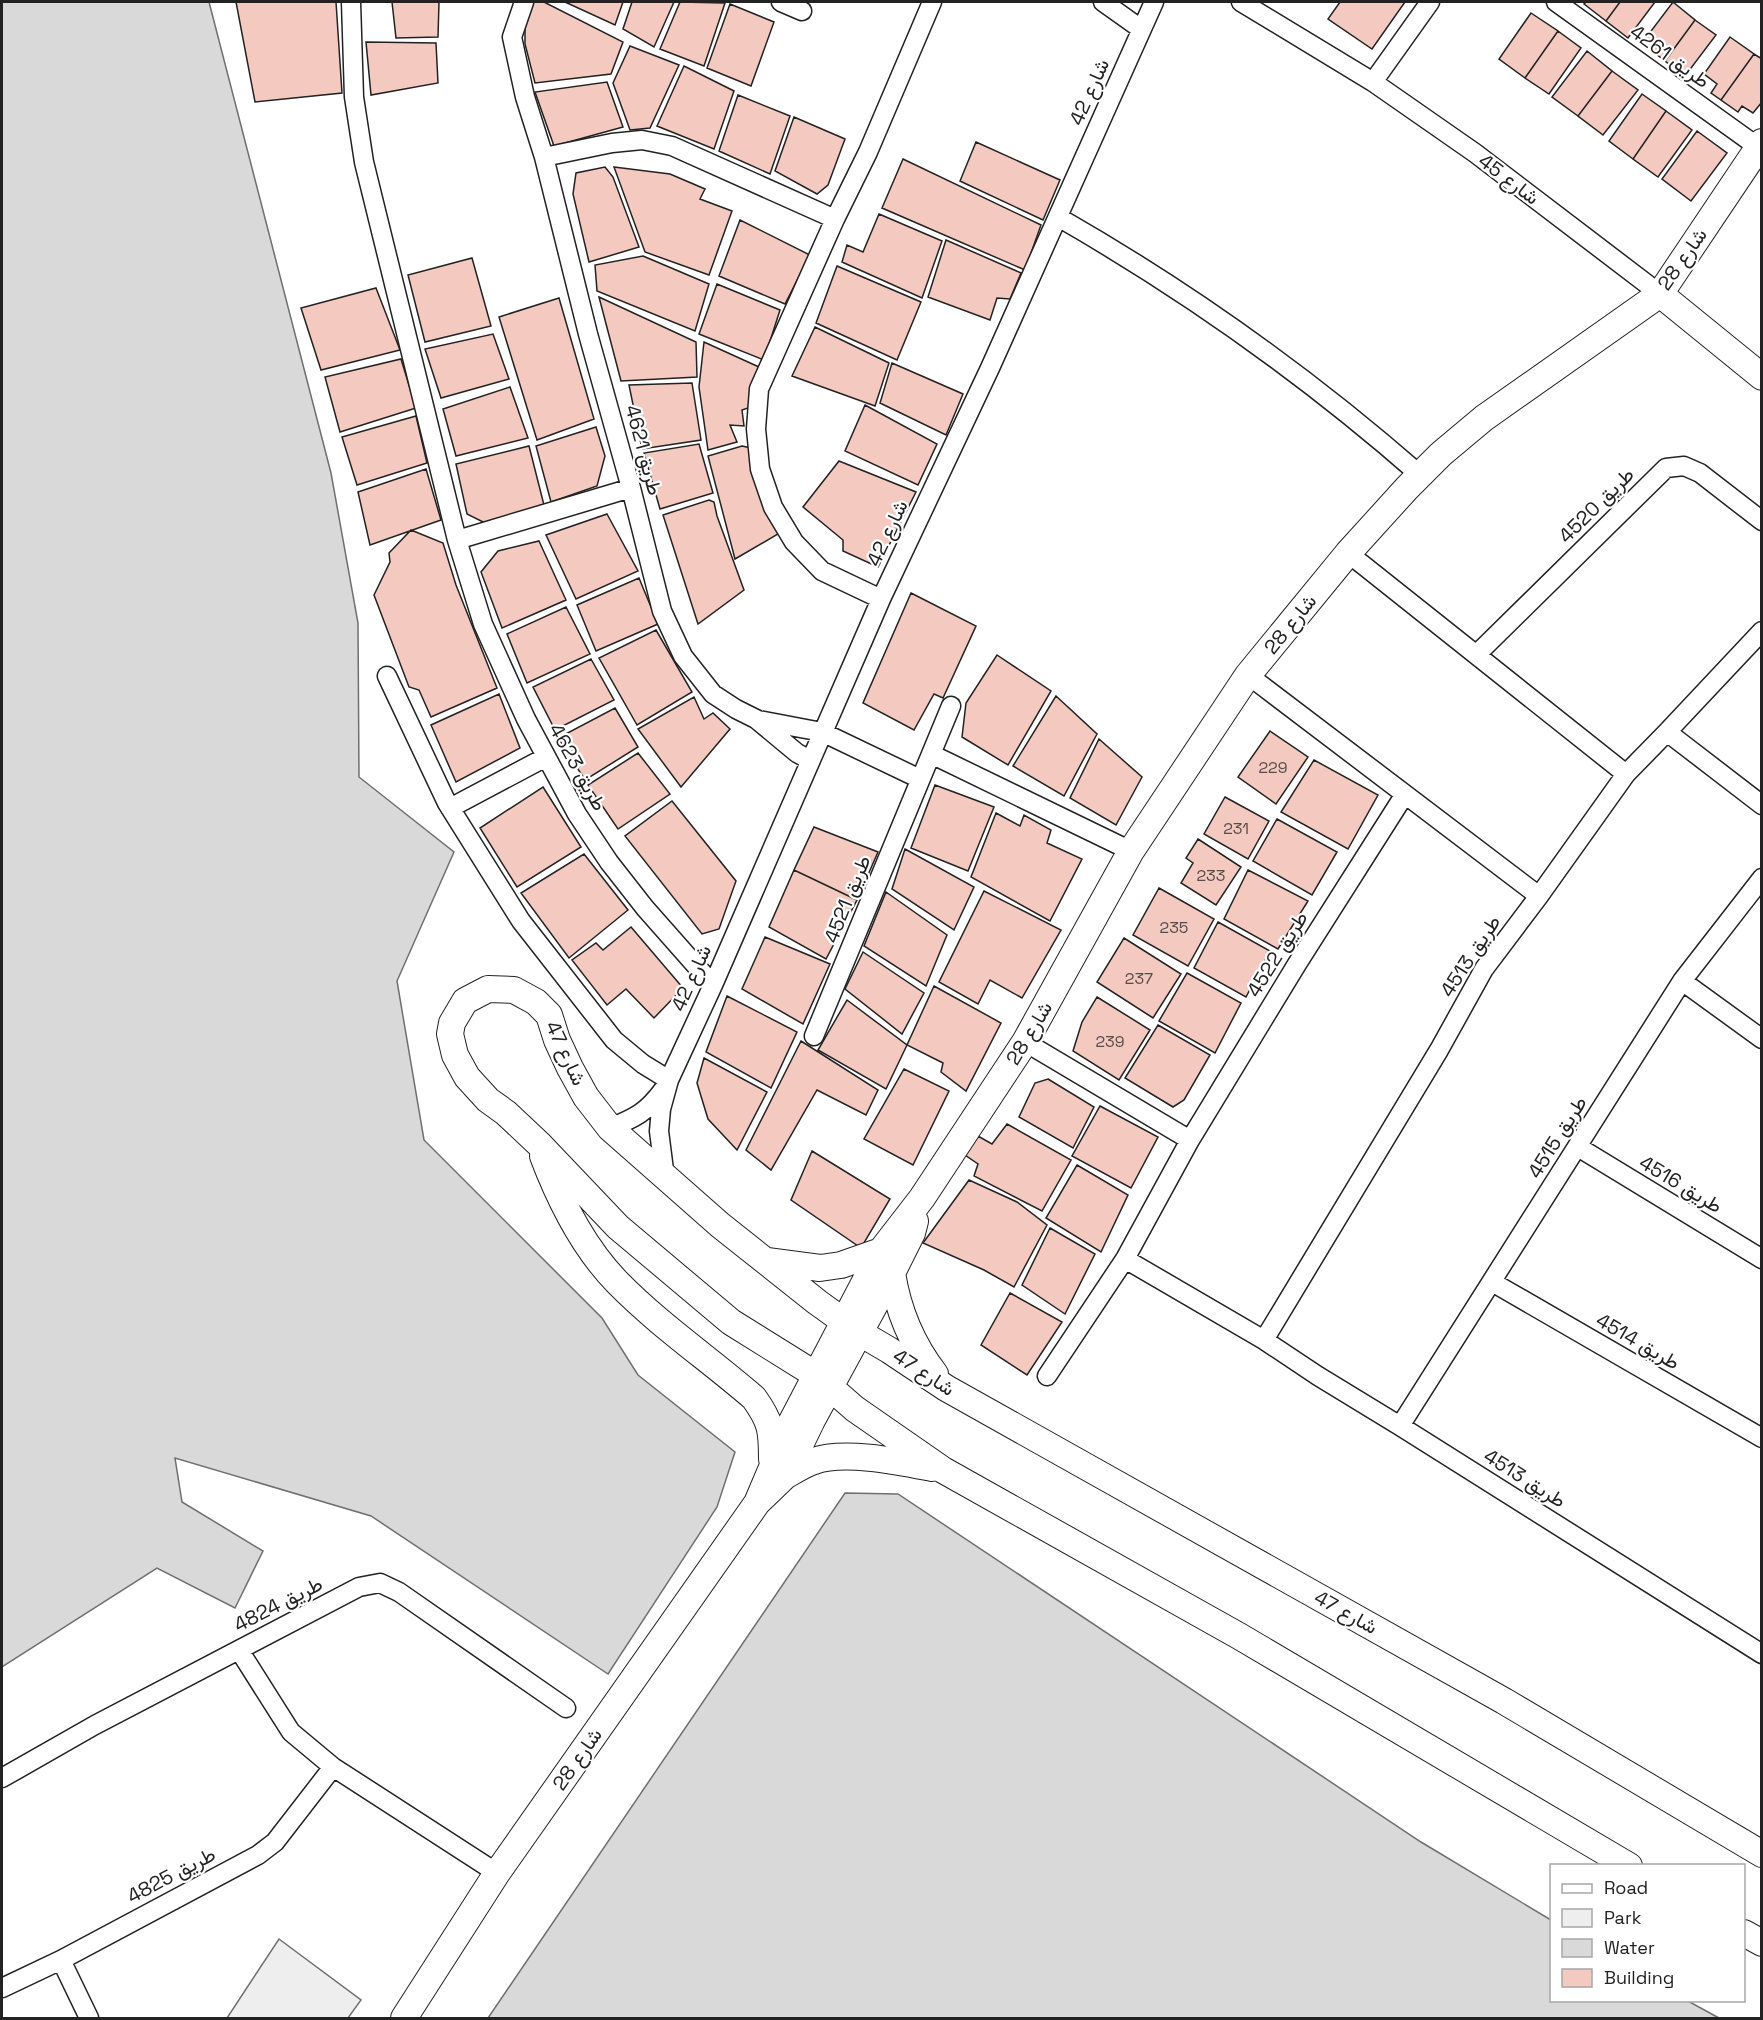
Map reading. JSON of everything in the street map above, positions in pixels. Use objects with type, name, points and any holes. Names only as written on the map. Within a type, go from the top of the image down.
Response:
[{"type":"street","points":[[351,2],[354,97],[364,162],[457,540],[631,488]]},
{"type":"street","name":"طريق 4621","points":[[524,2],[512,37],[525,97],[544,157],[588,334],[662,611],[683,656],[713,694],[756,719],[797,753],[810,760]]},
{"type":"street","points":[[781,2],[802,11]]},
{"type":"street","points":[[881,599],[822,571],[794,542],[773,507],[760,469],[756,429],[759,389],[835,219],[868,152],[932,2]]},
{"type":"street","points":[[1103,2],[1141,29]]},
{"type":"street","name":"شارع 42","points":[[610,1128],[640,1115],[654,1103],[667,1083],[713,985],[881,599],[990,368],[1152,2]]},
{"type":"street","name":"شارع 45","points":[[1241,2],[1373,82],[1475,153],[1660,294],[1761,377]]},
{"type":"street","points":[[1373,82],[1430,2]]},
{"type":"street","name":"طريق 4261","points":[[1556,2],[1760,144]]},
{"type":"street","points":[[544,157],[612,143],[642,140],[672,146],[835,219]]},
{"type":"street","name":"شارع 28","points":[[404,2019],[497,1874],[757,1503],[812,1420],[823,1381],[922,1198],[1025,1042],[1131,851],[1248,675],[1348,553],[1420,475],[1484,418],[1660,294],[1760,144]]},
{"type":"street","points":[[1058,218],[1154,274],[1248,337],[1336,404],[1420,475]]},
{"type":"street","name":"طريق 4520","points":[[1476,655],[1666,468],[1684,466],[1700,473],[1761,521]]},
{"type":"street","name":"طريق 4623","points":[[457,540],[483,624],[526,720],[578,814],[609,862],[645,908],[713,985]]},
{"type":"street","points":[[1348,553],[1626,774]]},
{"type":"street","name":"طريق 4513","points":[[1264,1340],[1439,1050],[1484,969],[1626,774],[1761,631]]},
{"type":"street","points":[[1248,675],[1539,896]]},
{"type":"street","points":[[387,676],[450,808],[521,921],[614,1040],[667,1083]]},
{"type":"street","name":"طريق 4521","points":[[814,1036],[951,706]]},
{"type":"street","name":"طريق 4621","points":[[756,719],[822,732]]},
{"type":"street","points":[[822,732],[920,779]]},
{"type":"street","points":[[1667,732],[1761,805]]},
{"type":"street","points":[[931,754],[1131,851]]},
{"type":"street","points":[[450,808],[546,757]]},
{"type":"street","name":"طريق 4522","points":[[1047,1376],[1125,1259],[1190,1140],[1297,964],[1405,794]]},
{"type":"street","name":"طريق 4515","points":[[1400,1426],[1682,981],[1761,878]]},
{"type":"street","points":[[1682,981],[1761,1039]]},
{"type":"street","name":"شارع 47","points":[[1626,1864],[1239,1636],[943,1470],[855,1409],[823,1381],[731,1322],[618,1227],[539,1144],[506,1113],[488,1100],[467,1077],[455,1055],[450,1034],[452,1023],[465,1001],[488,989],[514,990],[536,1002],[549,1015],[557,1040],[586,1097],[610,1128],[665,1178],[765,1260],[852,1327],[946,1388],[1504,1701],[1761,1854]]},
{"type":"street","points":[[1025,1042],[1190,1140]]},
{"type":"street","name":"شارع 42","points":[[665,1178],[659,1131],[667,1083]]},
{"type":"street","points":[[539,1144],[563,1203],[583,1239],[615,1281],[654,1317],[754,1398],[765,1414],[772,1432],[778,1470],[815,1460],[842,1456],[896,1461],[943,1470]]},
{"type":"street","name":"طريق 4516","points":[[1578,1147],[1761,1259]]},
{"type":"street","name":"طريق 4513","points":[[1125,1259],[1264,1340],[1761,1654]]},
{"type":"street","points":[[765,1260],[820,1268],[887,1262],[902,1317],[913,1342],[946,1388]]},
{"type":"street","name":"طريق 4514","points":[[1492,1282],[1761,1438]]},
{"type":"street","name":"طريق 4824","points":[[2,1778],[95,1725],[359,1587],[380,1582],[399,1592],[566,1708]]},
{"type":"street","points":[[239,1650],[291,1732],[333,1767],[497,1874]]},
{"type":"street","name":"طريق 4825","points":[[2,1988],[61,1960],[258,1855],[275,1842],[333,1767]]},
{"type":"street","points":[[1745,1934],[1761,1943]]},
{"type":"street","points":[[61,1960],[89,2019]]},
{"type":"green space","points":[[279,1939],[361,2000],[348,2018],[227,2018]]},
{"type":"water","points":[[2,2],[209,2],[331,473],[358,623],[359,777],[454,852],[397,981],[424,1140],[602,1318],[638,1375],[735,1452],[717,1507],[608,1674],[371,1516],[175,1458],[182,1502],[263,1551],[235,1608],[157,1568],[2,1667]]},
{"type":"water","points":[[845,1493],[898,1494],[1421,1842],[1550,1919],[1550,2002],[1690,2002],[1719,2018],[488,2018]]},
{"type":"building","points":[[236,2],[336,2],[342,93],[255,102]]},
{"type":"building","points":[[392,2],[439,2],[438,37],[396,38]]},
{"type":"building","points":[[534,2],[544,2],[623,42],[611,74],[535,83],[525,44],[525,20]]},
{"type":"building","points":[[565,2],[623,2],[615,25]]},
{"type":"building","points":[[632,2],[674,2],[654,47],[623,29]]},
{"type":"building","points":[[680,2],[725,3],[704,66],[660,49]]},
{"type":"building","points":[[1340,2],[1405,2],[1372,49],[1328,19]]},
{"type":"building","points":[[1586,2],[1620,2],[1606,21],[1584,4]]},
{"type":"building","points":[[1620,2],[1655,2],[1628,38],[1606,21]]},
{"type":"building","points":[[1673,2],[1695,20],[1665,61],[1642,43]]},
{"type":"building","points":[[730,4],[774,22],[751,86],[707,68]]},
{"type":"building","points":[[1531,13],[1558,31],[1525,78],[1499,59]]},
{"type":"building","points":[[1695,20],[1716,35],[1685,76],[1665,61]]},
{"type":"building","points":[[1558,31],[1581,48],[1549,94],[1525,78]]},
{"type":"building","points":[[1730,37],[1754,54],[1721,100],[1711,93],[1717,84],[1704,74]]},
{"type":"building","points":[[366,42],[436,43],[438,83],[371,95]]},
{"type":"building","points":[[630,46],[679,65],[650,128],[630,130],[613,83]]},
{"type":"building","points":[[1587,51],[1612,71],[1578,116],[1552,97]]},
{"type":"building","points":[[1754,54],[1762,59],[1762,102],[1753,113],[1742,106],[1738,112],[1721,100]]},
{"type":"building","points":[[684,66],[734,91],[714,149],[657,126]]},
{"type":"building","points":[[1612,71],[1638,90],[1603,135],[1578,116]]},
{"type":"building","points":[[607,82],[623,127],[554,146],[535,92]]},
{"type":"building","points":[[1642,94],[1666,111],[1633,159],[1609,141]]},
{"type":"building","points":[[738,95],[790,116],[770,174],[719,151]]},
{"type":"building","points":[[1666,111],[1692,130],[1658,177],[1633,159]]},
{"type":"building","points":[[794,117],[845,139],[828,185],[817,194],[775,171]]},
{"type":"building","points":[[1697,131],[1727,153],[1691,201],[1662,179]]},
{"type":"building","points":[[976,142],[1060,180],[1043,220],[960,181]]},
{"type":"building","points":[[903,159],[1041,225],[1025,270],[882,208]]},
{"type":"building","points":[[605,167],[613,177],[639,247],[589,262],[573,194],[576,173]]},
{"type":"building","points":[[614,167],[670,174],[705,189],[700,199],[732,211],[709,275],[645,252]]},
{"type":"building","points":[[879,214],[942,241],[922,298],[842,262],[847,245],[863,252]]},
{"type":"building","points":[[740,220],[810,255],[785,304],[719,276]]},
{"type":"building","points":[[946,240],[1021,273],[1010,299],[997,298],[990,320],[928,297]]},
{"type":"building","points":[[643,256],[709,284],[695,331],[597,291],[595,265]]},
{"type":"building","points":[[472,258],[491,326],[425,342],[408,275]]},
{"type":"building","points":[[837,266],[921,302],[897,360],[816,323]]},
{"type":"building","points":[[717,284],[780,310],[764,360],[699,334]]},
{"type":"building","points":[[376,288],[400,350],[321,370],[301,308]]},
{"type":"building","points":[[599,297],[696,342],[697,377],[621,381]]},
{"type":"building","points":[[559,298],[594,419],[537,440],[499,317]]},
{"type":"building","points":[[815,327],[889,363],[875,406],[792,376]]},
{"type":"building","points":[[493,334],[509,379],[441,398],[425,349]]},
{"type":"building","points":[[704,342],[759,367],[751,407],[742,410],[744,426],[730,425],[737,442],[708,450],[699,387]]},
{"type":"building","points":[[401,359],[416,408],[340,432],[325,377]]},
{"type":"building","points":[[892,363],[963,394],[946,435],[880,403]]},
{"type":"building","points":[[692,383],[701,440],[642,449],[629,385]]},
{"type":"building","points":[[510,387],[528,438],[456,456],[443,409]]},
{"type":"building","points":[[865,405],[937,444],[918,485],[845,451]]},
{"type":"building","points":[[416,416],[427,463],[357,485],[342,437]]},
{"type":"building","points":[[596,427],[605,456],[597,486],[551,502],[536,446]]},
{"type":"building","points":[[699,444],[713,493],[660,509],[644,453]]},
{"type":"building","points":[[529,446],[544,505],[489,525],[467,514],[456,464]]},
{"type":"building","points":[[742,446],[751,448],[769,514],[778,534],[735,559],[708,456]]},
{"type":"building","points":[[839,461],[916,492],[878,567],[843,551],[843,540],[803,507]]},
{"type":"building","points":[[426,469],[441,520],[370,545],[358,492]]},
{"type":"building","points":[[709,500],[714,502],[744,590],[698,624],[663,515]]},
{"type":"building","points":[[607,514],[638,571],[576,599],[546,535]]},
{"type":"building","points":[[411,530],[443,543],[456,585],[497,688],[431,717],[419,690],[409,687],[374,595],[390,562],[389,553]]},
{"type":"building","points":[[539,541],[566,600],[502,628],[481,572],[498,551]]},
{"type":"building","points":[[639,578],[658,624],[596,651],[577,605]]},
{"type":"building","points":[[911,593],[976,626],[943,698],[934,694],[914,730],[863,703]]},
{"type":"building","points":[[566,607],[590,654],[527,683],[507,634]]},
{"type":"building","points":[[656,630],[692,692],[637,725],[599,658]]},
{"type":"building","points":[[997,655],[1051,691],[1008,765],[962,737],[966,703]]},
{"type":"building","points":[[591,659],[614,700],[555,730],[533,687]]},
{"type":"building","points":[[499,694],[520,748],[456,782],[431,725]]},
{"type":"building","points":[[1056,696],[1097,734],[1064,796],[1013,766]]},
{"type":"building","points":[[694,697],[704,719],[713,713],[730,729],[681,787],[638,729]]},
{"type":"building","points":[[615,708],[638,747],[585,780],[558,738]]},
{"type":"building","points":[[1270,731],[1308,757],[1276,804],[1238,777]]},
{"type":"building","points":[[1099,739],[1142,777],[1116,825],[1070,798]]},
{"type":"building","points":[[638,753],[670,794],[618,829],[588,785]]},
{"type":"building","points":[[1314,760],[1378,795],[1348,849],[1281,812]]},
{"type":"building","points":[[935,785],[994,807],[968,871],[911,848]]},
{"type":"building","points":[[543,787],[581,847],[517,887],[480,828]]},
{"type":"building","points":[[1225,797],[1269,821],[1248,859],[1204,834]]},
{"type":"building","points":[[672,801],[736,881],[719,929],[702,934],[625,836]]},
{"type":"building","points":[[996,813],[1020,826],[1024,815],[1051,830],[1047,843],[1082,859],[1050,921],[971,877]]},
{"type":"building","points":[[1277,819],[1337,852],[1312,895],[1253,861]]},
{"type":"building","points":[[814,827],[878,852],[857,900],[794,870]]},
{"type":"building","points":[[1198,839],[1241,867],[1216,905],[1181,883],[1193,863],[1186,858]]},
{"type":"building","points":[[905,849],[974,887],[954,930],[892,889]]},
{"type":"building","points":[[584,854],[628,910],[569,958],[521,893]]},
{"type":"building","points":[[794,870],[857,900],[826,959],[769,927]]},
{"type":"building","points":[[1248,870],[1308,901],[1278,949],[1224,919]]},
{"type":"building","points":[[1159,888],[1214,919],[1188,966],[1133,935]]},
{"type":"building","points":[[984,891],[1061,930],[1022,998],[990,980],[978,1004],[939,982]]},
{"type":"building","points":[[886,892],[947,935],[926,986],[864,946]]},
{"type":"building","points":[[1218,922],[1270,951],[1246,997],[1194,968]]},
{"type":"building","points":[[631,927],[683,988],[654,1018],[626,989],[607,1005],[572,960],[596,943],[603,950]]},
{"type":"building","points":[[765,937],[830,964],[803,1024],[742,989]]},
{"type":"building","points":[[1124,938],[1181,974],[1153,1018],[1097,982]]},
{"type":"building","points":[[863,952],[924,993],[902,1034],[845,989]]},
{"type":"building","points":[[1187,973],[1241,1003],[1215,1053],[1159,1021]]},
{"type":"building","points":[[934,986],[1001,1023],[966,1091],[941,1072],[943,1063],[907,1045]]},
{"type":"building","points":[[727,996],[797,1032],[771,1088],[706,1052]]},
{"type":"building","points":[[1097,997],[1150,1030],[1119,1080],[1073,1051],[1082,1022]]},
{"type":"building","points":[[847,1000],[907,1045],[886,1089],[818,1050]]},
{"type":"building","points":[[1158,1025],[1210,1055],[1184,1100],[1173,1107],[1125,1078]]},
{"type":"building","points":[[801,1041],[878,1090],[866,1115],[817,1090],[771,1170],[746,1150]]},
{"type":"building","points":[[704,1058],[767,1092],[737,1150],[708,1119],[697,1083]]},
{"type":"building","points":[[904,1069],[949,1091],[913,1165],[864,1139]]},
{"type":"building","points":[[1048,1079],[1094,1107],[1073,1148],[1019,1117],[1035,1083]]},
{"type":"building","points":[[1100,1106],[1158,1137],[1131,1188],[1072,1156]]},
{"type":"building","points":[[1007,1124],[1071,1160],[1042,1211],[974,1176],[978,1164],[965,1155],[978,1136],[992,1144]]},
{"type":"building","points":[[812,1151],[890,1199],[861,1248],[791,1200]]},
{"type":"building","points":[[1077,1165],[1128,1195],[1101,1252],[1046,1218]]},
{"type":"building","points":[[969,1180],[1017,1202],[1047,1225],[1014,1287],[984,1270],[923,1243]]},
{"type":"building","points":[[1050,1228],[1095,1254],[1065,1314],[1022,1285]]},
{"type":"building","points":[[1010,1293],[1062,1322],[1027,1375],[981,1345]]}]
